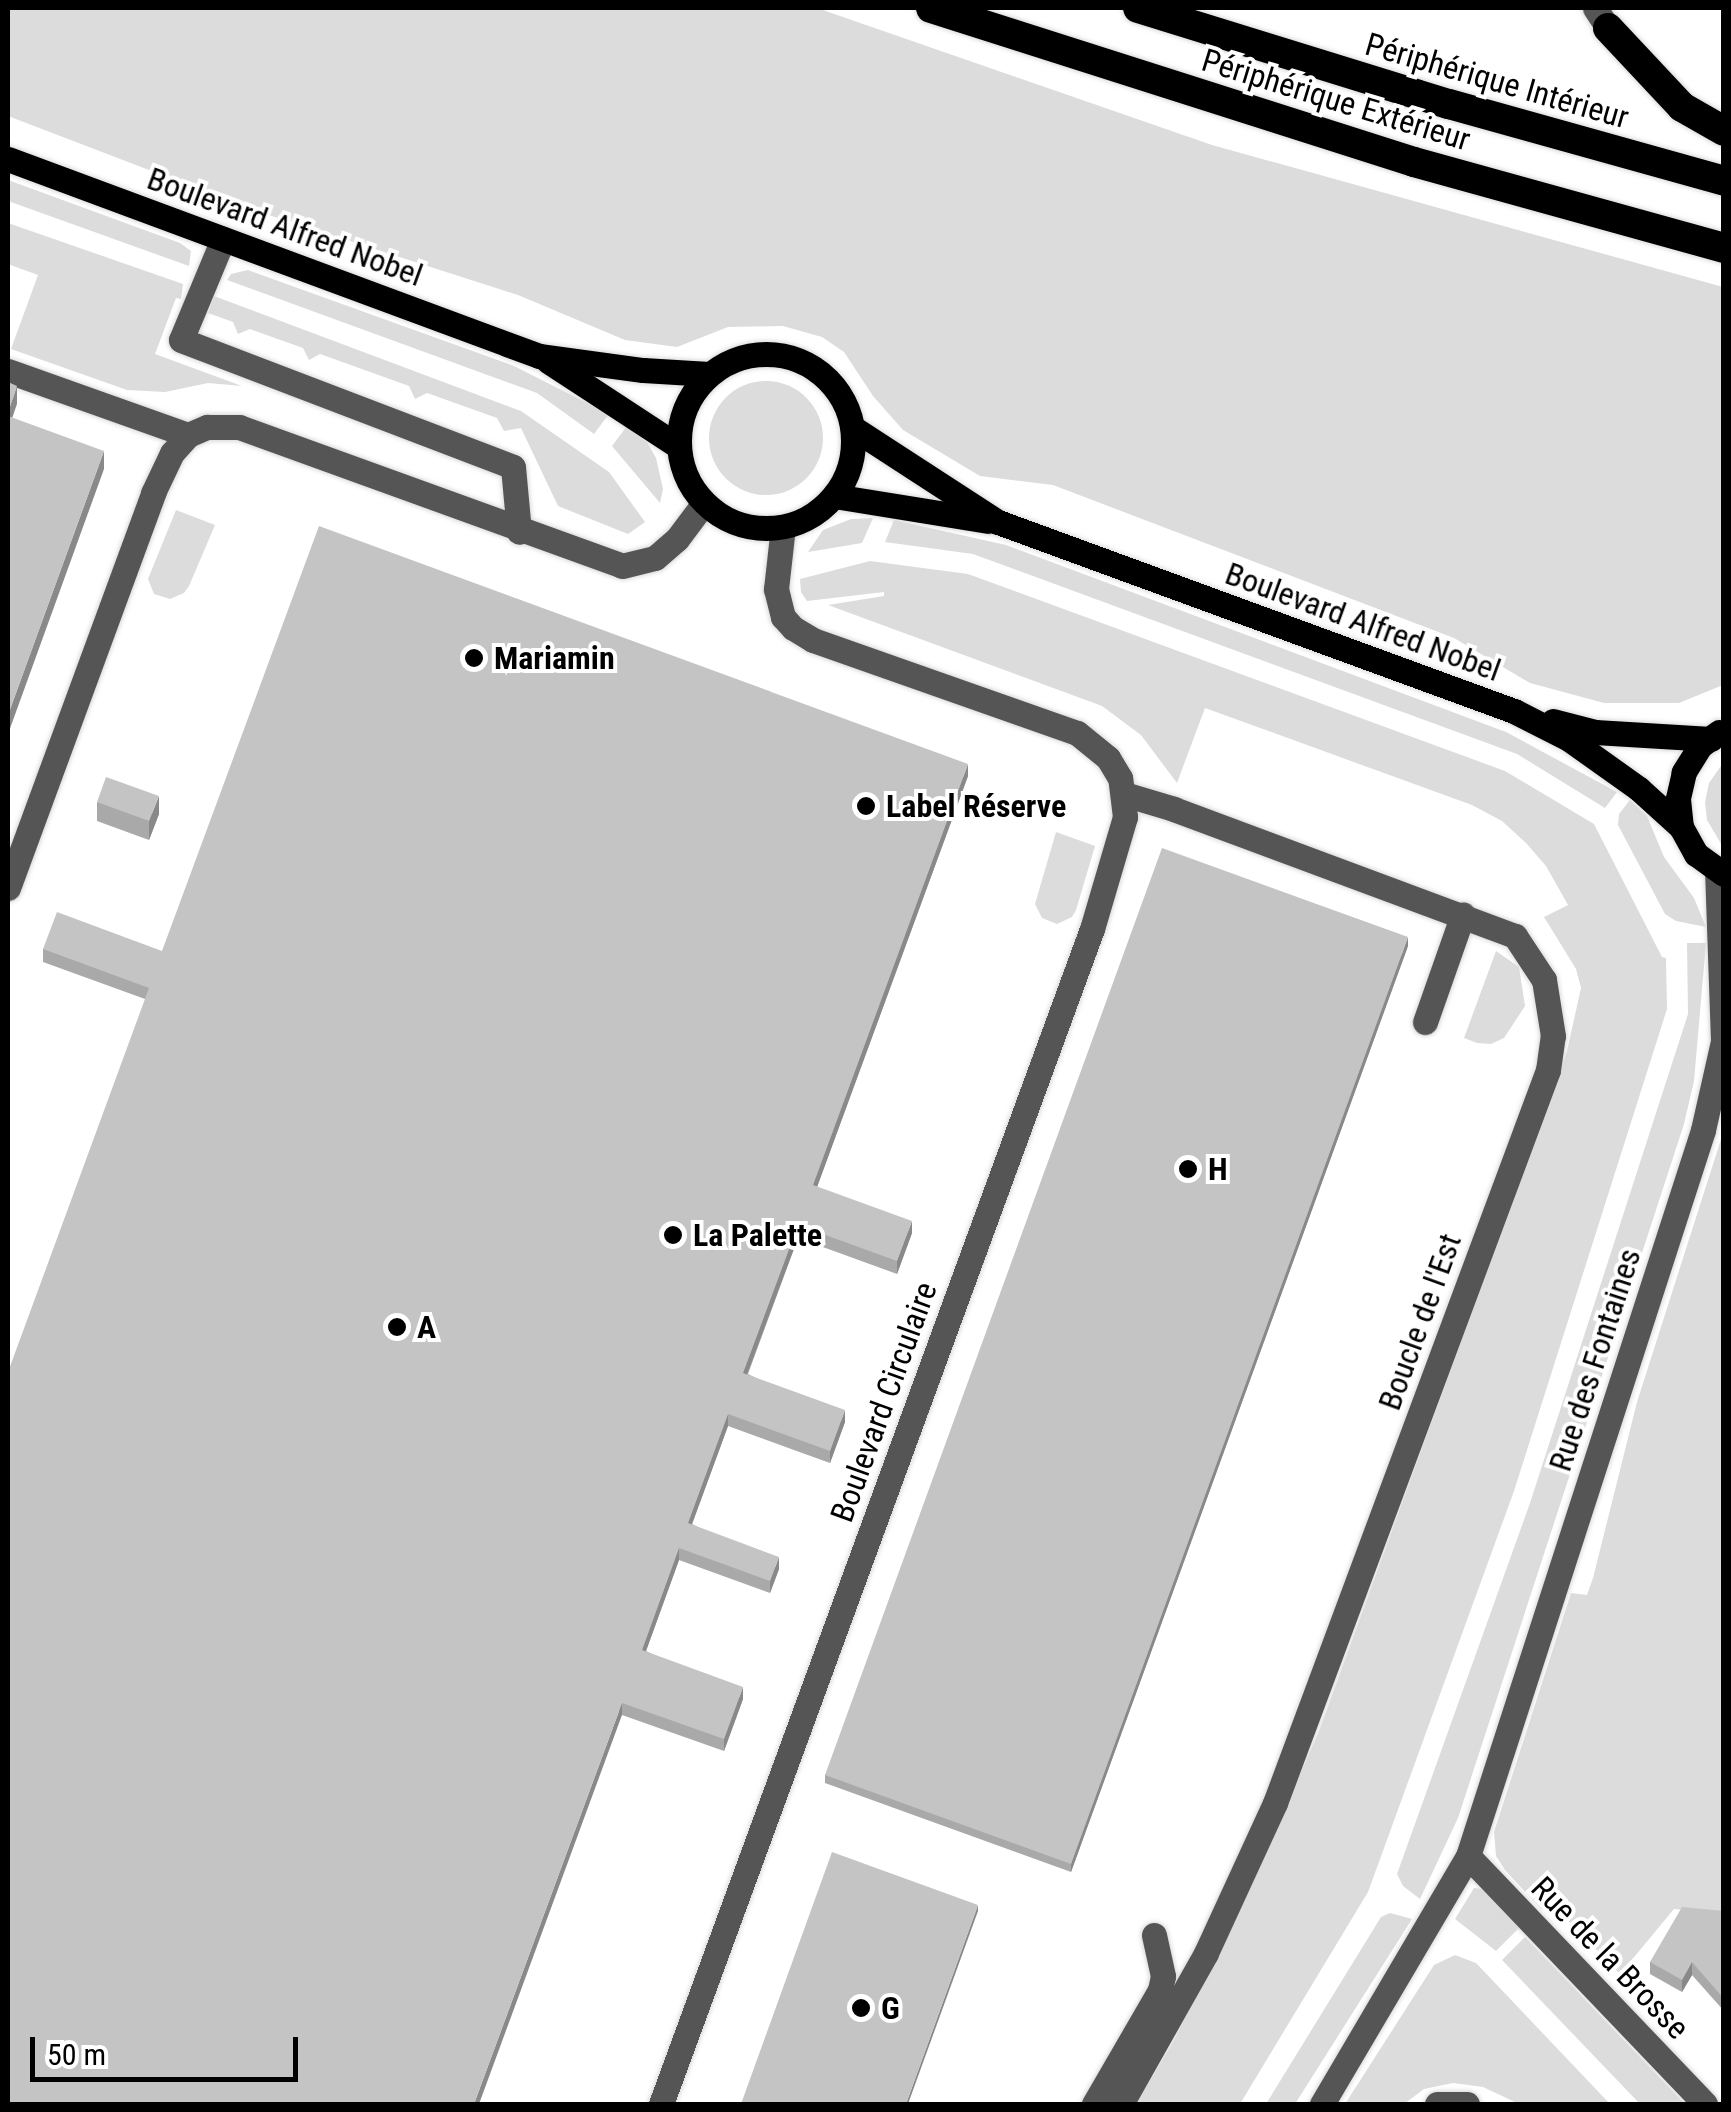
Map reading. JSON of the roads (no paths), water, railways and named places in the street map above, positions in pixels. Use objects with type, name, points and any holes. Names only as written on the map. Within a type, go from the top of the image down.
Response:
[{"type":"highway","name":"Périphérique Extérieur","points":[[931,8],[1414,162],[1724,248]]},
{"type":"highway","name":"Périphérique Intérieur","points":[[1138,8],[1448,104],[1724,181]]},
{"type":"highway","points":[[1602,18],[1682,107],[1724,131]]},
{"type":"main road","name":"Boulevard Alfred Nobel","points":[[8,159],[540,356],[678,446]]},
{"type":"main road","name":"Boulevard Alfred Nobel","points":[[540,356],[709,374]]},
{"type":"main road","points":[[747,356],[790,357],[816,369],[836,389],[852,428],[850,464],[834,496],[811,516],[783,527],[735,523],[704,503],[684,471],[678,446],[685,406],[709,374],[747,356]]},
{"type":"main road","name":"Boulevard Alfred Nobel","points":[[852,428],[998,522]]},
{"type":"main road","name":"Boulevard Alfred Nobel","points":[[834,496],[998,522],[1514,712],[1569,739],[1639,789],[1681,827],[1696,854],[1720,874]]},
{"type":"main road","points":[[1514,712],[1595,732],[1717,734]]},
{"type":"main road","points":[[1681,827],[1678,799],[1684,772],[1700,746],[1717,734]]},
{"type":"street","points":[[223,239],[181,340],[513,467],[519,532]]},
{"type":"street","points":[[8,371],[188,435]]},
{"type":"street","points":[[8,888],[152,492],[172,454],[188,435],[207,427],[239,427],[606,563],[637,565],[655,558],[676,540],[704,503]]},
{"type":"street","points":[[783,527],[776,589],[783,616],[794,628],[813,640],[1077,734],[1108,758],[1124,794]]},
{"type":"street","name":"Boucle de l'Est","points":[[1121,2104],[1206,1953],[1276,1803],[1548,1070],[1552,1008],[1544,980],[1515,936],[1124,794]]},
{"type":"street","name":"Boulevard Circulaire","points":[[661,2104],[1092,928],[1122,837],[1124,794]]},
{"type":"street","name":"Rue des Fontaines","points":[[1322,2104],[1468,1856],[1703,1130],[1723,1040],[1720,874]]},
{"type":"street","points":[[1425,1022],[1463,914]]},
{"type":"street","name":"Rue de la Brosse","points":[[1468,1856],[1704,2104]]},
{"type":"street","points":[[1094,2104],[1160,1990],[1163,1976],[1154,1935]]},
{"type":"street","points":[[1437,2104],[1467,2104]]},
{"type":"place","name":"Mariamin","points":[[474,658]]},
{"type":"place","name":"Label Réserve","points":[[866,806]]},
{"type":"place","name":"H","points":[[1188,1169]]},
{"type":"place","name":"La Palette","points":[[673,1235]]},
{"type":"place","name":"A","points":[[397,1327]]},
{"type":"place","name":"G","points":[[861,2008]]}]
